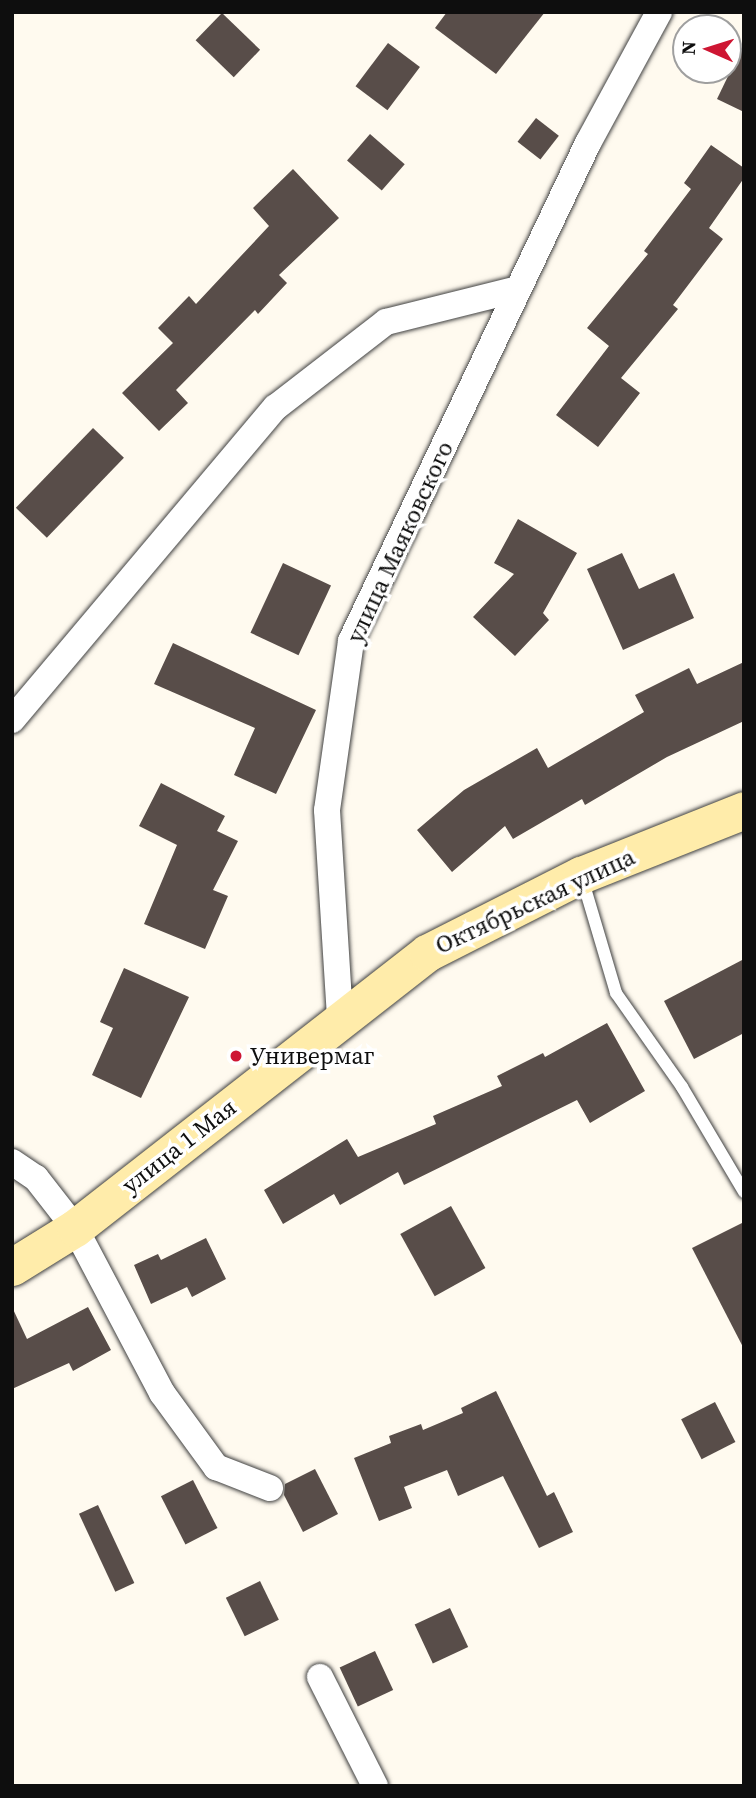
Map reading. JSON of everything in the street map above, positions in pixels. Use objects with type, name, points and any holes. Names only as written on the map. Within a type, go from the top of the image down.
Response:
[{"type":"street","name":"улица Маяковского","points":[[340,1017],[327,810],[351,641],[588,143],[659,12]]},
{"type":"street","points":[[12,720],[276,407],[386,322],[518,289]]},
{"type":"street","name":"Октябрьская улица","points":[[340,1017],[427,953],[581,875],[744,810]]},
{"type":"street","name":"улица 1 Мая","points":[[12,1267],[75,1228],[340,1017]]},
{"type":"street","points":[[12,1162],[36,1178],[75,1228],[162,1393],[216,1467],[270,1488]]},
{"type":"street","points":[[320,1677],[375,1786]]},
{"type":"lane","points":[[581,875],[616,993],[682,1087],[744,1192]]},
{"type":"building","points":[[447,12],[545,12],[496,74],[435,28]]},
{"type":"building","points":[[222,13],[260,50],[234,77],[196,40]]},
{"type":"building","points":[[388,43],[420,67],[387,110],[356,86]]},
{"type":"building","points":[[744,43],[744,112],[717,99],[724,84],[742,84]]},
{"type":"building","points":[[536,118],[559,136],[540,159],[518,142]]},
{"type":"building","points":[[370,134],[405,164],[382,191],[347,160]]},
{"type":"building","points":[[711,145],[744,168],[744,178],[709,228],[723,239],[673,305],[678,309],[621,378],[640,393],[598,447],[556,415],[609,346],[587,328],[648,254],[644,251],[691,189],[684,183]]},
{"type":"building","points":[[293,169],[339,218],[279,275],[287,283],[258,314],[255,310],[176,390],[188,403],[159,431],[122,393],[173,343],[158,328],[189,296],[196,304],[269,226],[253,208]]},
{"type":"building","points":[[93,428],[124,458],[47,538],[16,508]]},
{"type":"building","points":[[518,519],[577,553],[543,613],[549,620],[515,656],[473,617],[514,574],[494,563]]},
{"type":"building","points":[[622,553],[639,589],[674,573],[694,618],[623,650],[587,569]]},
{"type":"building","points":[[283,563],[331,585],[298,655],[250,633]]},
{"type":"building","points":[[173,643],[316,710],[276,794],[234,775],[255,728],[154,684]]},
{"type":"building","points":[[744,662],[744,721],[667,757],[585,805],[582,799],[513,839],[505,826],[452,872],[417,830],[464,790],[537,748],[548,768],[644,712],[635,695],[689,668],[697,684]]},
{"type":"building","points":[[161,783],[225,816],[217,831],[238,841],[213,890],[228,896],[205,949],[144,924],[177,845],[139,826]]},
{"type":"building","points":[[744,959],[744,1033],[694,1059],[664,1001]]},
{"type":"building","points":[[124,968],[189,997],[141,1098],[92,1075],[113,1028],[100,1022]]},
{"type":"building","points":[[607,1023],[645,1091],[590,1123],[577,1100],[404,1185],[398,1172],[340,1205],[334,1194],[283,1224],[264,1190],[347,1139],[358,1157],[436,1124],[433,1116],[502,1086],[497,1076],[543,1053],[545,1057]]},
{"type":"building","points":[[451,1206],[485,1268],[435,1296],[400,1234]]},
{"type":"building","points":[[744,1222],[744,1349],[692,1248]]},
{"type":"building","points":[[206,1238],[226,1279],[192,1297],[187,1287],[151,1304],[134,1265],[158,1254],[161,1260]]},
{"type":"building","points":[[12,1307],[27,1339],[88,1307],[111,1350],[73,1371],[69,1363],[12,1389]]},
{"type":"building","points":[[496,1391],[547,1496],[554,1492],[573,1532],[539,1548],[503,1476],[458,1496],[447,1470],[404,1487],[412,1508],[379,1521],[354,1458],[391,1443],[389,1436],[421,1424],[423,1430],[463,1413],[461,1408]]},
{"type":"building","points":[[715,1402],[735,1442],[702,1459],[681,1419]]},
{"type":"building","points":[[315,1469],[338,1514],[303,1532],[284,1495],[285,1484]]},
{"type":"building","points":[[193,1480],[218,1528],[185,1544],[161,1496]]},
{"type":"building","points":[[98,1505],[134,1583],[115,1592],[79,1514]]},
{"type":"building","points":[[260,1581],[279,1620],[245,1636],[226,1598]]},
{"type":"building","points":[[450,1608],[468,1647],[433,1663],[415,1624]]},
{"type":"building","points":[[375,1651],[393,1690],[358,1706],[340,1667]]},
{"type":"place","name":"Универмаг","points":[[236,1056]]}]
